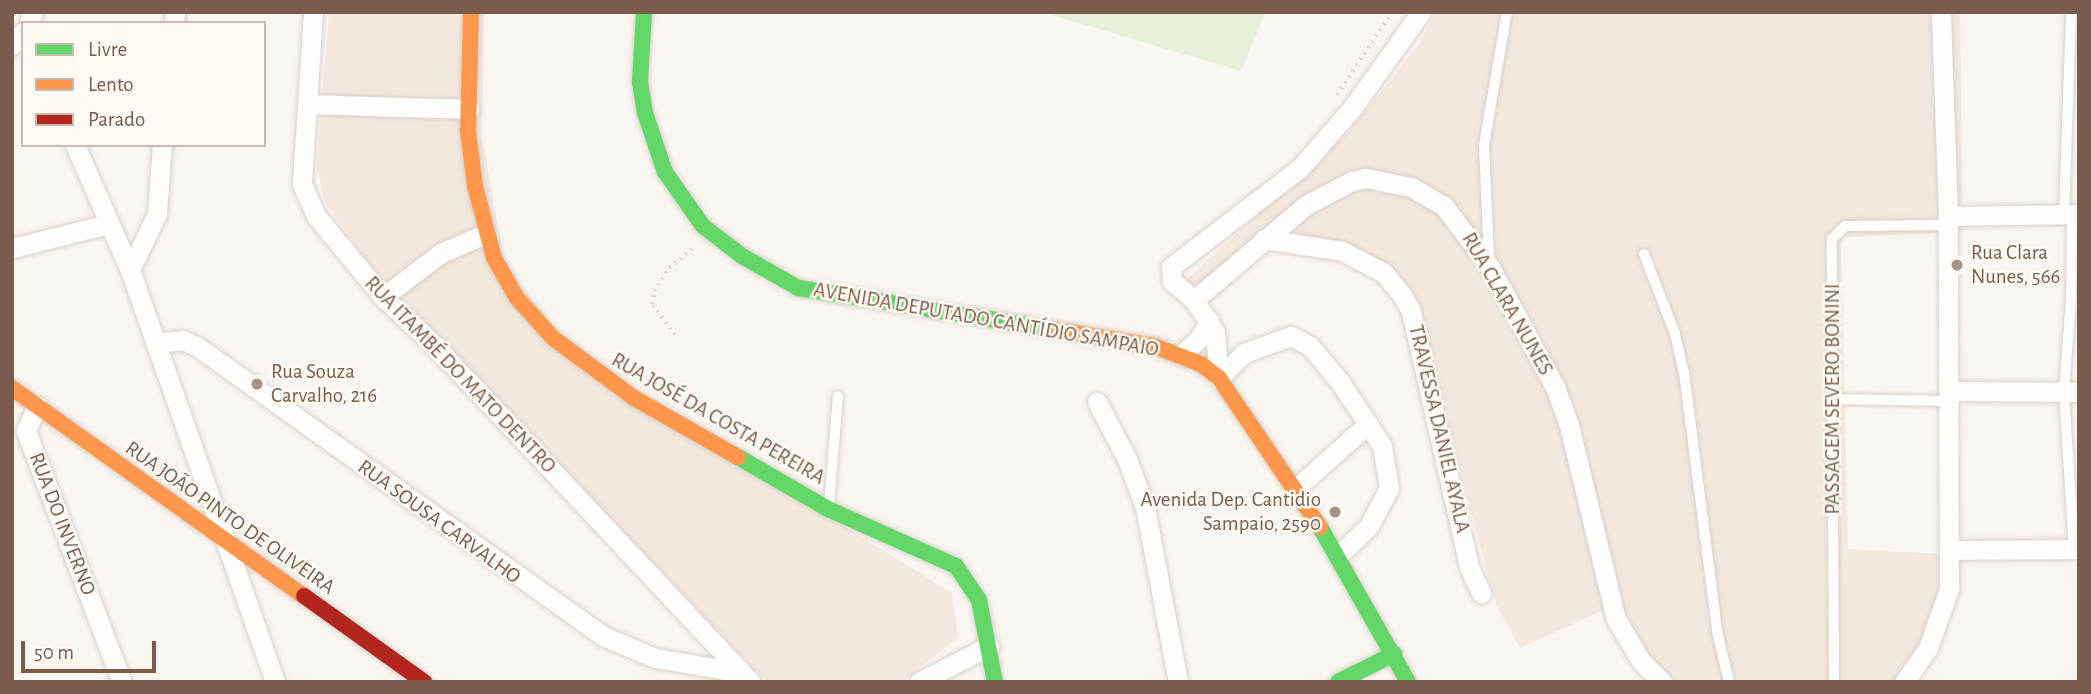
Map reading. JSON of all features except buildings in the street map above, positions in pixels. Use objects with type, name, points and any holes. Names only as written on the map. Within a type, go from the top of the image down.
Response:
[{"type":"street","name":"RUA ITAMBÉ DO MATO DENTRO","points":[[313,12],[302,184],[309,202],[383,297],[435,346],[744,677]]},
{"type":"street","name":"RUA JOSÉ DA COSTA PEREIRA","points":[[471,12],[469,109],[474,172],[485,234],[517,298],[553,338],[597,373],[829,509],[956,566],[979,600],[995,682]]},
{"type":"street","name":"AVENIDA DEPUTADO CANTÍDIO SAMPAIO","points":[[644,12],[640,82],[653,142],[684,203],[712,233],[741,256],[798,288],[1154,346],[1181,355],[1219,378],[1339,555],[1408,682]]},
{"type":"street","points":[[1187,294],[1169,274],[1176,260],[1268,197],[1300,168],[1353,107],[1420,12]]},
{"type":"street","points":[[1904,682],[1921,661],[1940,618],[1949,589],[1947,220],[1941,12]]},
{"type":"street","points":[[308,104],[469,109]]},
{"type":"street","points":[[76,147],[130,271],[275,682]]},
{"type":"street","points":[[130,271],[156,214],[162,147]]},
{"type":"street","name":"RUA CLARA NUNES","points":[[1187,294],[1331,189],[1352,181],[1382,180],[1411,187],[1444,206],[1489,267],[1536,345],[1569,425],[1616,619],[1633,650],[1662,682]]},
{"type":"street","points":[[1947,220],[2072,214]]},
{"type":"street","points":[[12,248],[108,225]]},
{"type":"street","points":[[383,297],[442,253],[485,234]]},
{"type":"street","name":"TRAVESSA DANIEL AYALA","points":[[1264,239],[1342,251],[1384,273],[1402,295],[1411,311],[1448,456],[1469,567],[1481,593]]},
{"type":"street","name":"AVENIDA DEPUTADO CANTÍDIO SAMPAIO","points":[[1187,294],[1215,332],[1219,378]]},
{"type":"street","name":"AVENIDA DEPUTADO CANTÍDIO SAMPAIO","points":[[1181,355],[1199,339],[1209,321]]},
{"type":"street","points":[[1219,378],[1244,353],[1265,342],[1283,337],[1299,338],[1329,367],[1368,424],[1382,446],[1390,488],[1369,526],[1339,555]]},
{"type":"street","name":"RUA SOUSA CARVALHO","points":[[155,344],[183,340],[198,347],[603,636],[655,658],[744,677]]},
{"type":"street","name":"RUA JOÃO PINTO DE OLIVEIRA","points":[[12,387],[224,542],[424,682]]},
{"type":"street","points":[[1949,396],[2071,392]]},
{"type":"street","points":[[1097,402],[1127,459],[1145,507],[1178,682]]},
{"type":"street","name":"RUA DO INVERNO","points":[[37,406],[26,431],[122,682]]},
{"type":"street","points":[[1296,489],[1368,424]]},
{"type":"street","points":[[1950,550],[2076,549]]},
{"type":"street","points":[[919,682],[989,646]]},
{"type":"street","points":[[1340,681],[1394,654]]},
{"type":"lane","points":[[1489,267],[1484,145],[1507,12]]},
{"type":"lane","points":[[2071,12],[2071,392],[2076,549]]},
{"type":"lane","name":"PASSAGEM SEVERO BONINI","points":[[1834,682],[1831,250],[1838,229],[1947,220]]},
{"type":"lane","points":[[1644,254],[1675,334],[1684,372],[1715,621],[1729,682]]},
{"type":"lane","points":[[829,509],[838,396]]},
{"type":"lane","points":[[1832,399],[1949,396]]},
{"type":"path","points":[[676,335],[652,304],[654,291],[669,268],[712,233]]},
{"type":"shaded area","points":[[329,12],[484,12],[482,138],[505,264],[567,344],[648,405],[952,593],[958,637],[903,682],[767,682],[371,266],[324,200],[317,165]]},
{"type":"shaded area","points":[[1437,12],[1960,12],[1963,232],[1841,237],[1848,549],[1941,554],[1941,593],[1924,646],[1893,682],[1671,682],[1639,646],[1621,602],[1520,648],[1495,602],[1415,298],[1383,264],[1287,229],[1196,315],[1179,286],[1350,131],[1416,48]]},
{"type":"green space","points":[[1041,12],[1266,12],[1241,71]]},
{"type":"traffic: fast","points":[[644,12],[640,82],[645,113],[665,172],[703,226],[742,256],[798,288],[1051,329]]},
{"type":"traffic: fast","points":[[738,457],[828,509],[956,566],[979,600],[995,682]]},
{"type":"traffic: fast","points":[[1320,527],[1408,682]]},
{"type":"traffic: fast","points":[[1338,682],[1394,654]]},
{"type":"traffic: slow","points":[[471,12],[468,131],[475,186],[494,258],[517,298],[553,338],[634,398],[738,457]]},
{"type":"traffic: slow","points":[[1051,329],[1154,346],[1201,364],[1219,378],[1320,527]]},
{"type":"traffic: slow","points":[[12,388],[304,596]]},
{"type":"traffic: jam","points":[[304,596],[424,682]]},
{"type":"place","name":"Rua Clara Nunes, 566","points":[[1957,265]]},
{"type":"place","name":"Rua Souza Carvalho, 216","points":[[257,384]]},
{"type":"place","name":"Avenida Dep. Cantidio Sampaio, 2590","points":[[1335,512]]}]
